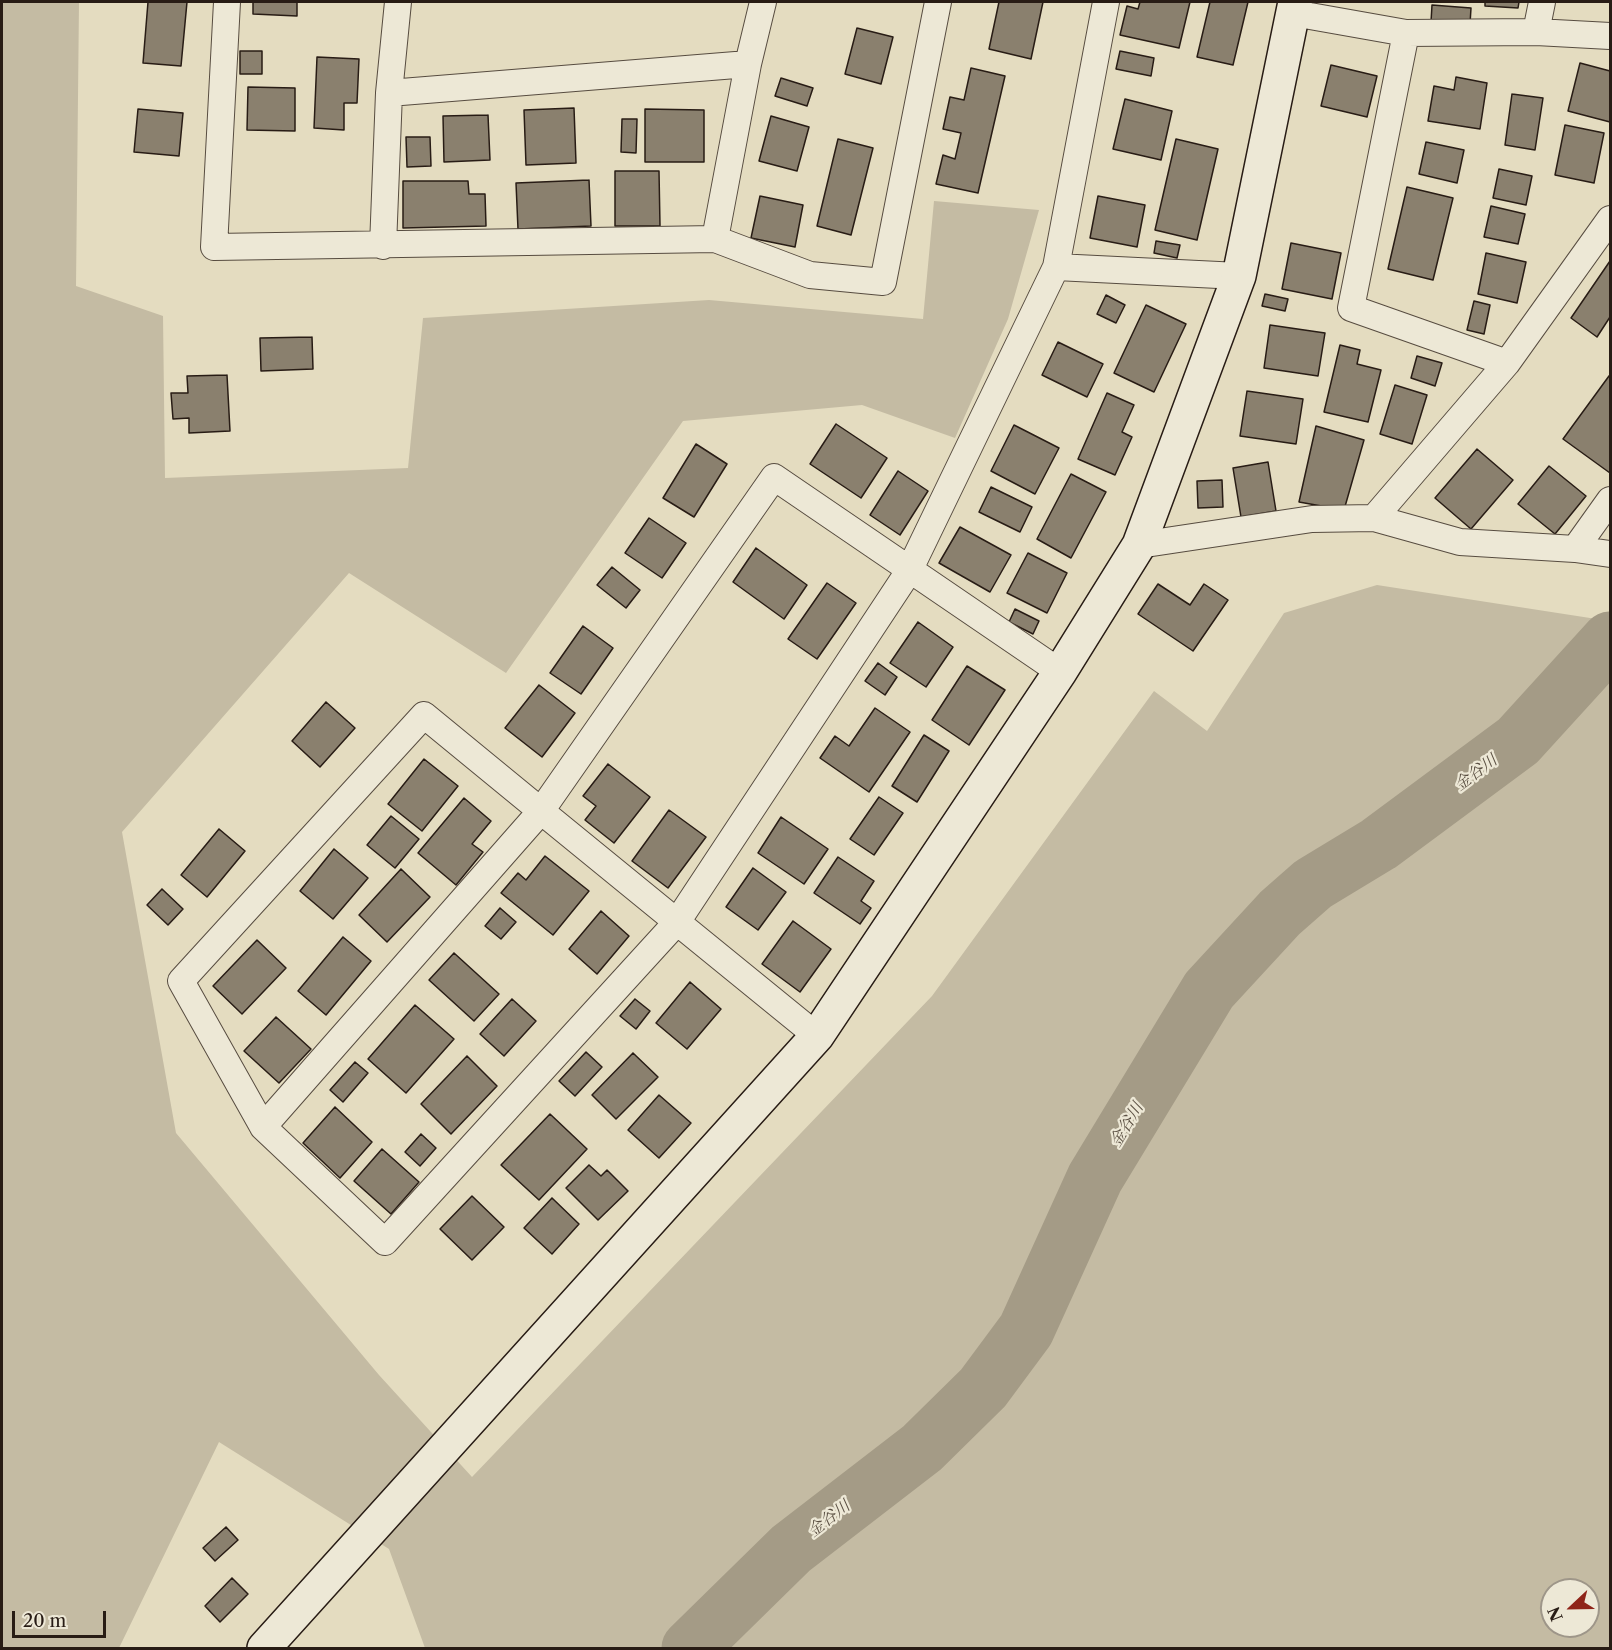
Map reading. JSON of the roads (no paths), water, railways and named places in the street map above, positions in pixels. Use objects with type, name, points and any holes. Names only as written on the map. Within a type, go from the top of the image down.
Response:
[{"type":"street","points":[[227,2],[214,248],[715,239],[810,275],[883,282],[938,2]]},
{"type":"street","points":[[383,246],[389,93],[398,2]]},
{"type":"street","points":[[715,239],[748,64],[763,2]]},
{"type":"street","points":[[817,1036],[677,922],[541,811],[424,715],[181,981],[263,1127],[385,1242],[677,922],[909,571],[1056,267],[1106,2]]},
{"type":"street","points":[[1536,32],[1542,2]]},
{"type":"street","points":[[264,1648],[817,1036],[1060,672],[1140,545],[1239,276],[1294,7],[1406,33],[1536,32],[1611,36]]},
{"type":"street","points":[[1406,33],[1351,308],[1507,363]]},
{"type":"street","points":[[389,93],[748,64]]},
{"type":"street","points":[[1374,518],[1507,363],[1611,219]]},
{"type":"street","points":[[1056,267],[1239,276]]},
{"type":"street","points":[[263,1127],[541,811],[774,477],[1060,672]]},
{"type":"street","points":[[1575,549],[1611,500]]},
{"type":"street","points":[[1140,545],[1312,519],[1374,518],[1460,542],[1575,549],[1611,554]]},
{"type":"waterway","name":"金谷川","points":[[690,1648],[791,1549],[922,1448],[983,1388],[1026,1330],[1095,1178],[1209,990],[1280,913],[1313,884],[1379,844],[1518,741],[1610,640]]}]
